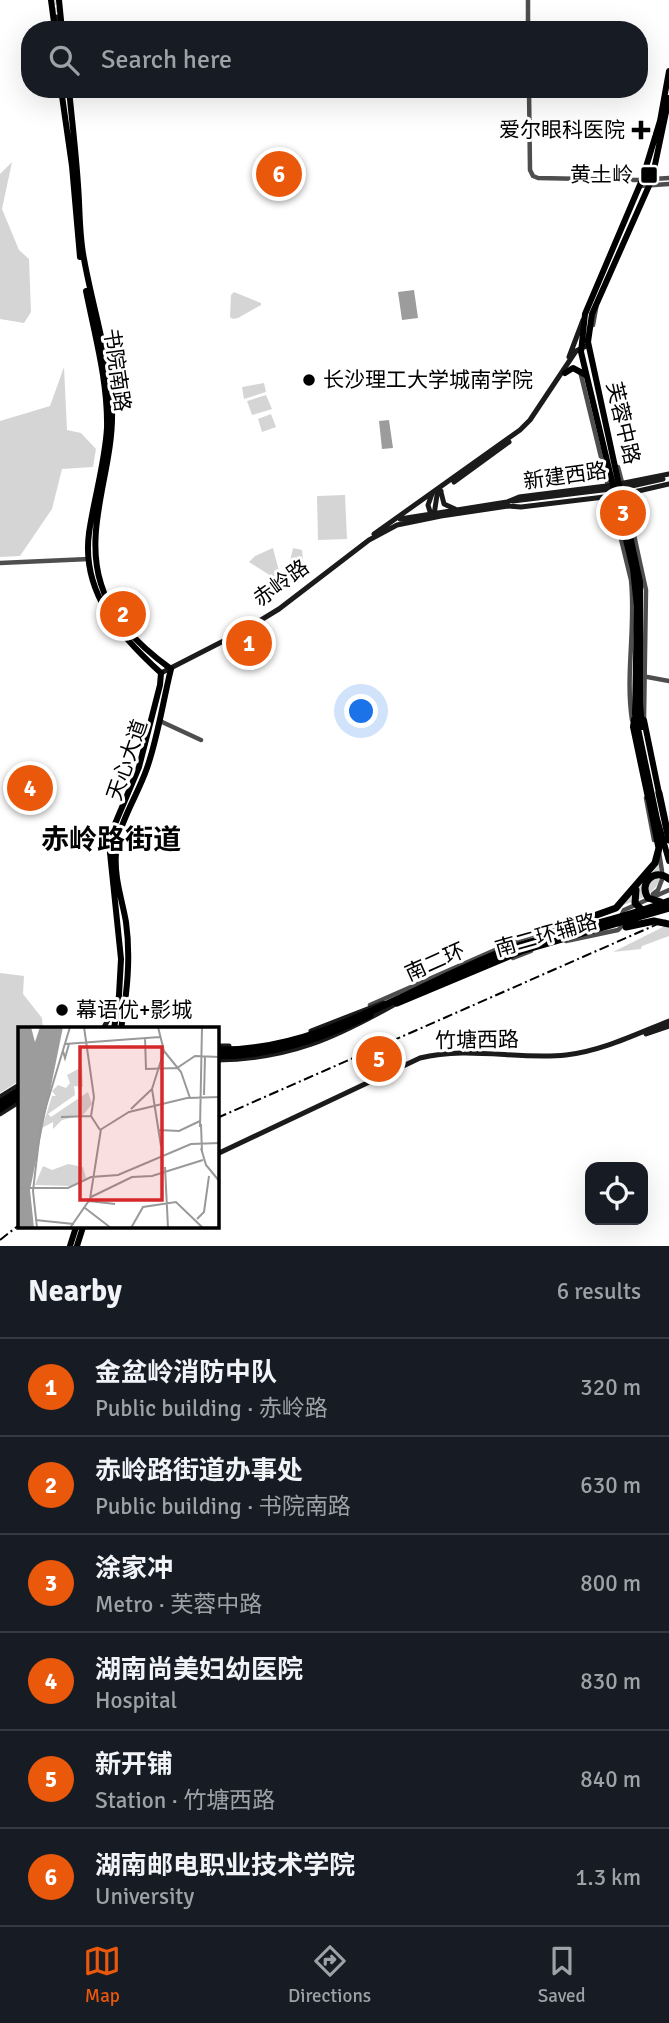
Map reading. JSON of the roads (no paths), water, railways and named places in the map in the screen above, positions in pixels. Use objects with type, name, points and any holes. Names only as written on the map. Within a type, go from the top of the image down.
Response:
[{"type":"highway","points":[[659,793],[669,840]]},
{"type":"highway","points":[[503,952],[538,936],[611,911],[625,900],[655,863],[659,853],[649,798]]},
{"type":"highway","points":[[665,876],[657,874],[647,881],[644,888],[650,900],[669,901]]},
{"type":"highway","points":[[641,880],[634,897],[635,904],[643,912],[656,912]]},
{"type":"highway","name":"南二环","points":[[219,1058],[288,1048],[318,1038],[503,952],[669,901]]},
{"type":"highway","name":"南二环","points":[[219,1048],[259,1049],[292,1042],[498,960],[669,908]]},
{"type":"highway","points":[[567,937],[654,921],[669,924]]},
{"type":"highway","points":[[0,1100],[18,1091]]},
{"type":"highway","points":[[0,1108],[18,1097]]},
{"type":"main road","points":[[51,0],[57,21]]},
{"type":"main road","points":[[59,0],[59,21]]},
{"type":"main road","points":[[57,17],[58,21]]},
{"type":"main road","name":"芙蓉中路","points":[[669,71],[660,121],[641,183],[585,314],[585,348],[636,588],[637,711],[669,849]]},
{"type":"main road","name":"书院南路","points":[[65,98],[78,246],[107,407],[104,452],[89,535],[93,583],[100,604],[123,636],[161,673]]},
{"type":"main road","name":"书院南路","points":[[66,98],[83,256],[112,407],[112,433],[95,536],[95,560],[107,601],[130,632],[168,667]]},
{"type":"main road","name":"芙蓉中路","points":[[616,485],[582,372],[585,348],[597,302],[650,182],[669,98]]},
{"type":"main road","name":"赤岭路","points":[[168,667],[254,622],[530,420],[567,363],[585,314]]},
{"type":"main road","points":[[433,515],[437,495],[441,491],[522,433],[585,348]]},
{"type":"main road","name":"赤岭路","points":[[567,363],[585,348]]},
{"type":"main road","points":[[565,373],[573,368],[582,372]]},
{"type":"main road","name":"新建西路","points":[[507,504],[519,497],[669,479]]},
{"type":"main road","name":"新建西路","points":[[433,515],[458,509],[507,504],[521,507],[618,495],[669,479]]},
{"type":"main road","name":"新建西路","points":[[395,520],[617,489],[669,479]]},
{"type":"main road","points":[[441,491],[444,504],[458,509]]},
{"type":"main road","points":[[432,494],[428,505],[433,515]]},
{"type":"main road","name":"芙蓉中路","points":[[618,495],[640,582],[642,676],[635,726]]},
{"type":"main road","name":"赤岭路","points":[[161,673],[168,667],[243,631],[279,609],[369,540],[397,525],[433,515]]},
{"type":"main road","name":"天心大道","points":[[123,1027],[128,987],[128,951],[116,876],[116,853],[119,833],[148,767],[168,667]]},
{"type":"main road","name":"天心大道","points":[[114,1027],[121,974],[120,946],[110,877],[110,853],[113,831],[139,767],[161,673]]},
{"type":"main road","points":[[637,711],[644,718],[659,793]]},
{"type":"main road","points":[[635,726],[648,764]]},
{"type":"main road","points":[[635,726],[649,798]]},
{"type":"main road","name":"芙蓉中路","points":[[648,764],[657,819],[669,862]]},
{"type":"main road","points":[[104,1027],[118,1001]]},
{"type":"main road","points":[[237,1060],[287,1053],[320,1042],[358,1025],[396,1001]]},
{"type":"main road","points":[[236,1046],[267,1043],[303,1034],[396,1001]]},
{"type":"main road","name":"竹塘西路","points":[[219,1155],[420,1058],[453,1053],[548,1056],[575,1054],[669,1024]]},
{"type":"main road","name":"南二环辅路","points":[[219,1048],[236,1046]]},
{"type":"main road","name":"南二环辅路","points":[[219,1058],[237,1060]]},
{"type":"main road","points":[[0,1100],[18,1086]]},
{"type":"main road","points":[[0,1114],[18,1103]]},
{"type":"main road","points":[[70,1246],[76,1228]]},
{"type":"main road","points":[[77,1246],[83,1228]]},
{"type":"street","points":[[528,0],[528,21]]},
{"type":"street","points":[[528,98],[530,170],[533,176],[641,183],[669,178]]},
{"type":"street","points":[[650,182],[669,184]]},
{"type":"street","points":[[597,302],[598,309],[592,332],[593,362],[618,495],[632,591],[630,688],[635,726]]},
{"type":"street","points":[[0,563],[89,559]]},
{"type":"street","points":[[644,718],[642,676],[669,681]]},
{"type":"street","points":[[159,721],[201,740]]},
{"type":"street","points":[[658,782],[669,831]]},
{"type":"street","points":[[645,783],[656,847],[662,857],[669,887]]},
{"type":"street","points":[[656,847],[660,850],[669,849]]},
{"type":"street","points":[[601,912],[617,902],[654,859],[662,857]]},
{"type":"street","name":"南二环辅路","points":[[236,1046],[272,1044],[303,1036],[510,943],[631,904],[658,890],[669,862]]},
{"type":"street","name":"南二环辅路","points":[[237,1060],[274,1054],[311,1043],[455,981],[537,950],[615,932],[623,925],[624,910],[669,887]]},
{"type":"tunnel","points":[[55,0],[57,17]]},
{"type":"railway","points":[[219,1117],[669,919]]},
{"type":"railway","points":[[0,1240],[18,1226]]},
{"type":"place","name":"爱尔眼科医院","points":[[641,130]]},
{"type":"place","name":"湖南邮电职业技术学院","points":[[279,174]]},
{"type":"place","name":"黄土岭","points":[[649,175]]},
{"type":"place","name":"长沙理工大学城南学院","points":[[309,380]]},
{"type":"place","name":"涂家冲","points":[[623,513]]},
{"type":"place","name":"赤岭路街道办事处","points":[[123,614]]},
{"type":"place","name":"金盆岭消防中队","points":[[249,643]]},
{"type":"place","name":"湖南尚美妇幼医院","points":[[30,788]]},
{"type":"place","name":"幕语优+影城","points":[[62,1010]]},
{"type":"place","name":"新开铺","points":[[379,1059]]},
{"type":"district","name":"赤岭路街道","points":[[111,840]]}]
